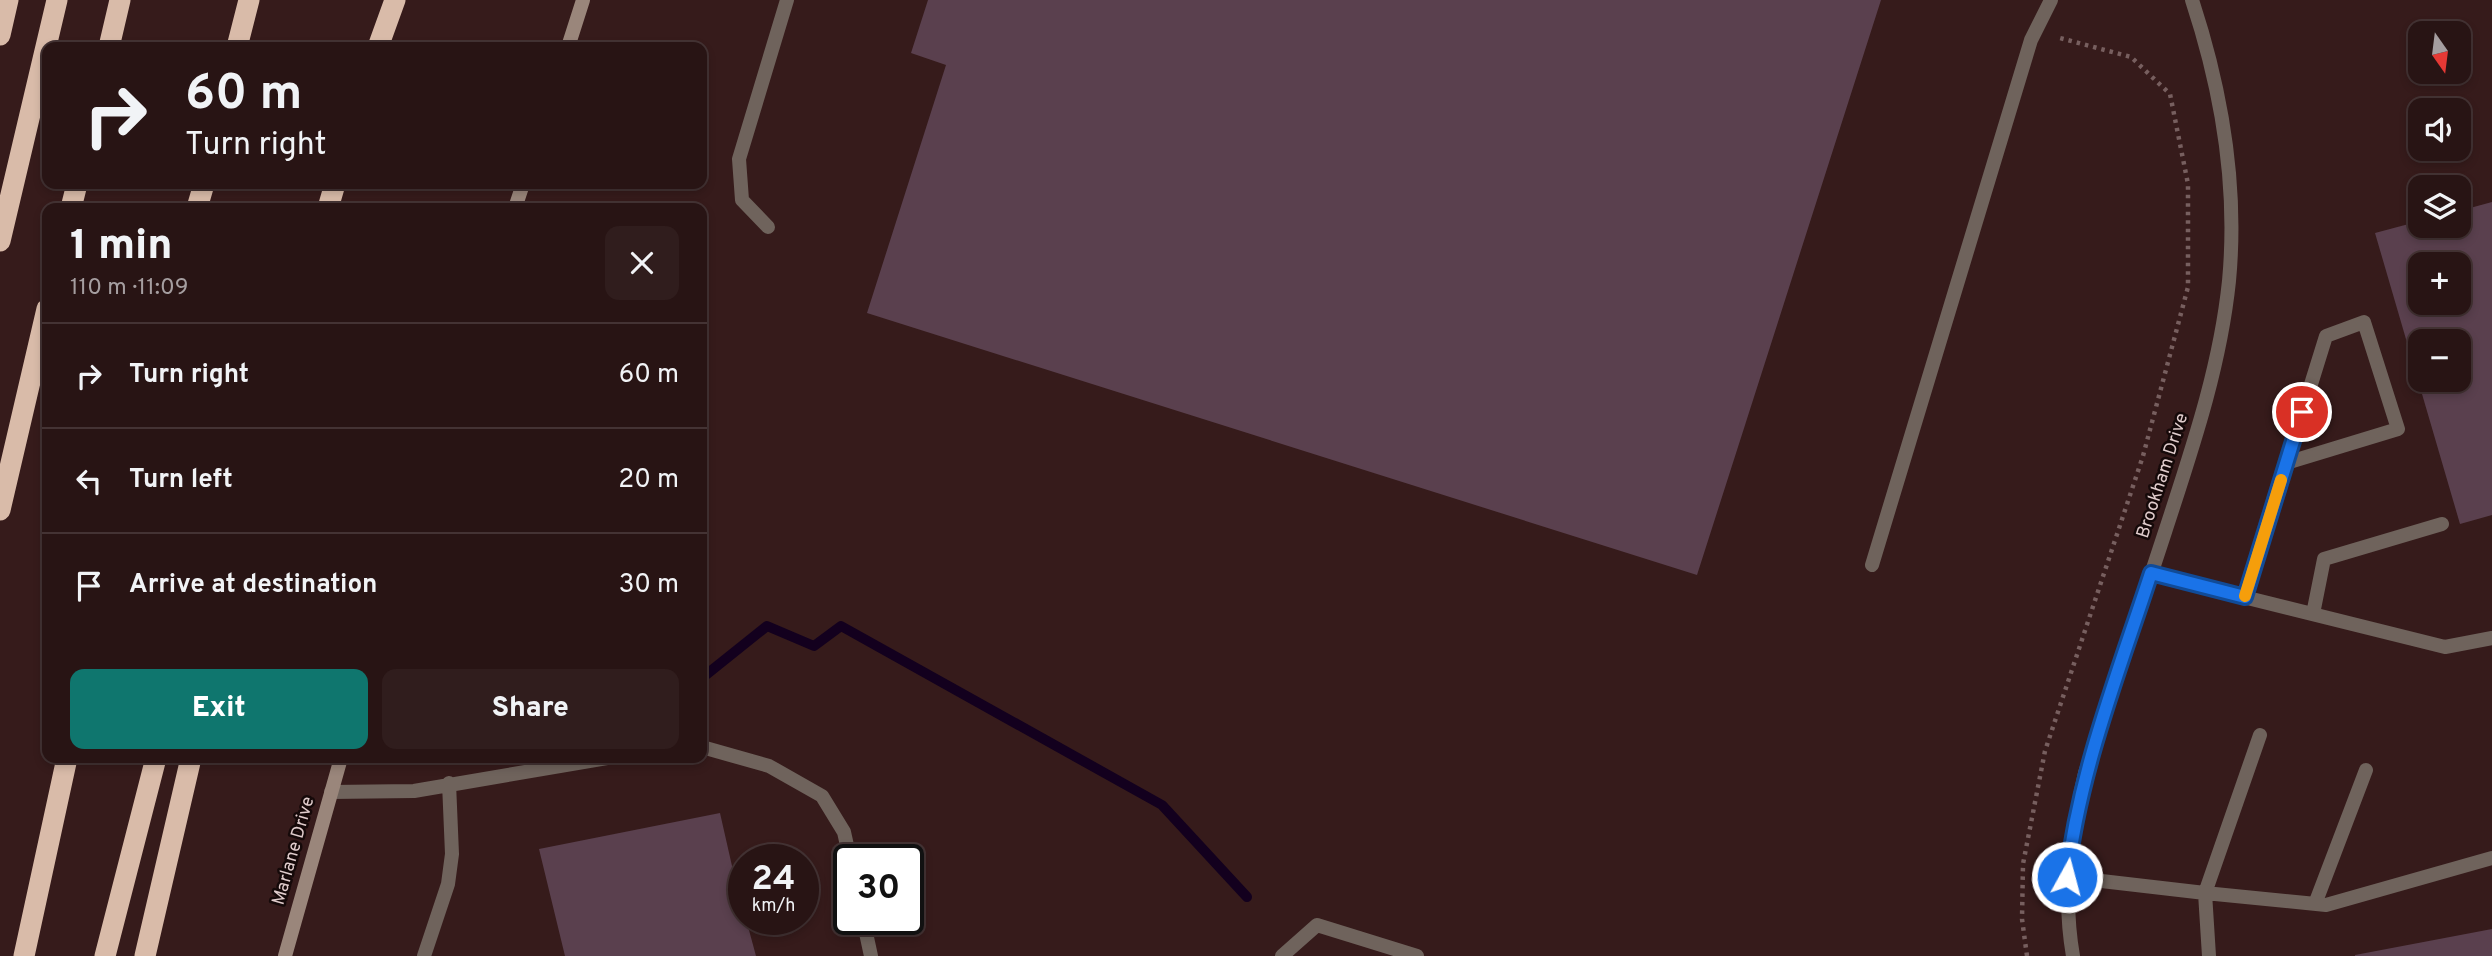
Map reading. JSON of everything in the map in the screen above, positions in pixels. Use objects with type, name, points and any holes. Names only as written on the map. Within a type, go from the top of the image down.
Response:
[{"type":"highway","points":[[0,35],[8,0]]},
{"type":"highway","points":[[47,42],[57,0]]},
{"type":"highway","points":[[110,42],[120,0]]},
{"type":"highway","points":[[238,42],[249,0]]},
{"type":"highway","points":[[380,42],[395,0]]},
{"type":"highway","points":[[0,241],[42,63]]},
{"type":"highway","points":[[0,510],[42,330]]},
{"type":"highway","points":[[24,956],[66,763]]},
{"type":"highway","points":[[105,956],[155,763]]},
{"type":"highway","points":[[145,956],[190,763]]},
{"type":"street","points":[[570,42],[583,0]]},
{"type":"street","points":[[768,227],[742,200],[738,159],[787,0]]},
{"type":"street","points":[[1871,565],[2035,31],[2051,0]]},
{"type":"street","name":"Brookham Drive","points":[[2073,956],[2067,877],[2073,825],[2085,773],[2205,412],[2222,335],[2229,280],[2230,167],[2221,105],[2192,0]]},
{"type":"street","points":[[2245,597],[2286,463],[2326,335],[2364,322],[2398,429],[2286,463]]},
{"type":"street","points":[[2313,614],[2324,559],[2442,524]]},
{"type":"street","points":[[2151,573],[2445,647],[2492,638]]},
{"type":"street","points":[[2209,956],[2204,893],[2260,735]]},
{"type":"street","points":[[707,748],[769,766],[822,796],[844,832],[847,844]]},
{"type":"street","name":"Marlane Drive","points":[[285,956],[340,763]]},
{"type":"street","points":[[331,792],[414,791],[575,763]]},
{"type":"street","points":[[2315,904],[2366,770]]},
{"type":"street","points":[[424,956],[448,884],[452,854],[449,783]]},
{"type":"street","points":[[2067,877],[2326,905],[2492,858]]},
{"type":"street","points":[[1282,956],[1317,925],[1417,956]]},
{"type":"street","points":[[866,935],[871,956]]},
{"type":"path","points":[[2027,956],[2022,919],[2023,864],[2045,751],[2143,456],[2188,287],[2188,184],[2170,94],[2131,57],[2035,31]]},
{"type":"building","points":[[928,0],[1881,0],[1697,575],[867,313],[946,65],[911,53]]},
{"type":"building","points":[[2492,202],[2492,515],[2460,524],[2421,392],[2471,392],[2471,329],[2408,329],[2408,346],[2375,233],[2408,224],[2408,238],[2471,238],[2471,208]]},
{"type":"building","points":[[720,813],[728,848],[728,935],[750,935],[756,956],[565,956],[539,849]]},
{"type":"building","points":[[2492,929],[2492,956],[2355,956],[2355,955]]},
{"type":"waterway","points":[[707,674],[767,626],[814,646],[841,626],[1162,805],[1247,897]]},
{"type":"slow traffic","points":[[2245,596],[2281,480]]},
{"type":"route","points":[[2067,877],[2073,825],[2085,773],[2151,573],[2245,597],[2302,412]]}]
